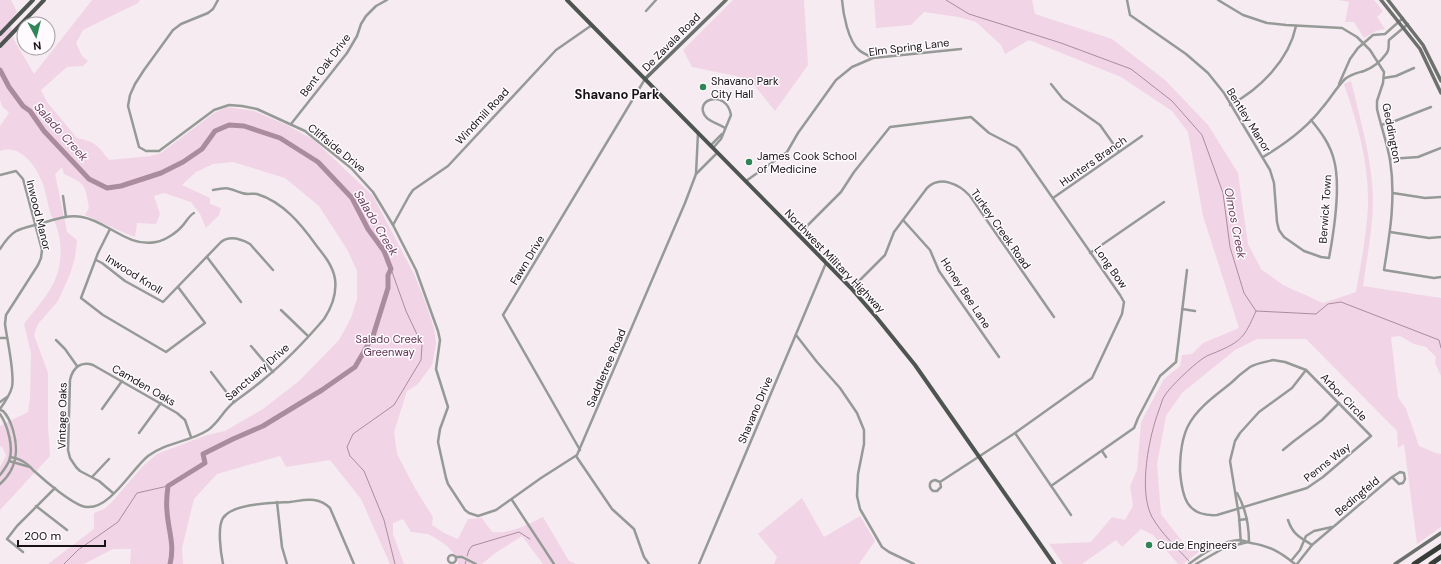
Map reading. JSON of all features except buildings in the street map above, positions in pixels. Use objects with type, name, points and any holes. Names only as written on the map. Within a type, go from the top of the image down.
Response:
[{"type":"highway","points":[[1414,564],[1441,546]]},
{"type":"highway","points":[[1431,564],[1441,557]]},
{"type":"main road","points":[[0,34],[33,0]]},
{"type":"main road","points":[[0,46],[44,0]]},
{"type":"main road","name":"Northwest Military Highway","points":[[566,0],[851,288],[878,318],[915,365],[1054,564]]},
{"type":"main road","name":"De Zavala Road","points":[[645,79],[726,0]]},
{"type":"main road","points":[[1381,0],[1420,49],[1441,93]]},
{"type":"main road","points":[[1388,0],[1423,45],[1441,81]]},
{"type":"main road","points":[[1395,564],[1441,533]]},
{"type":"street","name":"Cliffside Drive","points":[[218,0],[213,9],[181,24],[173,30],[135,84],[128,99],[128,106],[139,147],[146,151],[159,151],[214,110],[229,105],[242,106],[257,109],[291,124],[317,139],[362,179],[373,192],[393,225],[416,270],[438,331],[440,340],[436,369],[448,408],[438,439],[448,484],[464,509],[473,515]]},
{"type":"street","name":"Bent Oak Drive","points":[[291,124],[347,53],[357,36],[361,24],[368,14],[376,6],[387,0]]},
{"type":"street","points":[[646,11],[656,0]]},
{"type":"street","points":[[842,0],[844,16],[853,42],[858,50],[873,58]]},
{"type":"street","name":"Bentley Manor","points":[[1127,0],[1130,15],[1197,62],[1214,80],[1230,104],[1270,170],[1274,183],[1277,222],[1279,230],[1284,237],[1304,251],[1329,258]]},
{"type":"street","points":[[1218,0],[1232,9],[1254,19],[1274,24],[1342,28],[1350,31],[1364,43],[1378,61],[1384,72],[1384,78],[1396,76],[1414,68]]},
{"type":"street","points":[[1338,87],[1350,60],[1364,43],[1373,35],[1385,34],[1403,18]]},
{"type":"street","points":[[1389,40],[1408,24]]},
{"type":"street","name":"Windmill Road","points":[[393,225],[408,196],[413,190],[448,166],[556,50],[592,25]]},
{"type":"street","points":[[1230,104],[1256,88],[1274,69],[1282,59],[1291,42],[1296,26]]},
{"type":"street","points":[[1392,28],[1396,34]]},
{"type":"street","points":[[1263,157],[1285,144],[1311,120],[1338,87],[1352,74],[1363,71],[1387,54],[1389,50],[1389,40],[1385,34]]},
{"type":"street","name":"Elm Spring Lane","points":[[746,181],[787,152],[798,133],[841,75],[852,67],[873,58],[960,49]]},
{"type":"street","points":[[1431,72],[1436,70]]},
{"type":"street","name":"Geddington","points":[[1384,78],[1377,101],[1377,109],[1390,160],[1393,193],[1390,232],[1384,270],[1434,278],[1441,277]]},
{"type":"street","name":"Fawn Drive","points":[[580,450],[503,315],[645,79]]},
{"type":"street","points":[[1051,84],[1063,99],[1102,127],[1119,152]]},
{"type":"street","points":[[711,147],[721,139],[731,117],[730,110],[719,99],[714,98],[709,100],[704,107],[705,116],[725,128]]},
{"type":"street","points":[[1381,125],[1431,107]]},
{"type":"street","name":"Long Bow","points":[[798,235],[841,192],[854,172],[890,126],[971,117],[989,133],[1016,147],[1120,294],[1124,302],[1122,314],[1092,378],[1015,433],[940,482]]},
{"type":"street","name":"Berwick Town","points":[[1311,120],[1329,146],[1334,160],[1336,175],[1334,227],[1329,258]]},
{"type":"street","name":"Saddletree Road","points":[[473,515],[478,516],[490,513],[512,500],[541,478],[576,456],[580,450],[696,174],[698,133]]},
{"type":"street","name":"Hunters Branch","points":[[1053,198],[1142,136]]},
{"type":"street","points":[[1390,160],[1418,157],[1441,148]]},
{"type":"street","name":"Saddletree Road","points":[[696,174],[717,153]]},
{"type":"street","name":"Inwood Manor","points":[[0,175],[16,171],[23,179],[42,250],[40,260],[6,315],[5,324],[12,378],[11,389],[0,410]]},
{"type":"street","name":"Turkey Creek Road","points":[[851,288],[885,255],[894,232],[932,183],[952,183],[970,196],[1054,317]]},
{"type":"street","name":"Sanctuary Drive","points":[[10,457],[26,462],[30,468],[74,502],[87,507],[100,505],[107,500],[138,464],[148,456],[166,446],[210,429],[234,402],[273,372],[324,319],[331,306],[334,296],[334,275],[327,259],[302,227],[293,217],[277,204],[256,194],[243,193],[228,188],[213,190]]},
{"type":"street","points":[[1393,193],[1425,198],[1441,197]]},
{"type":"street","points":[[63,196],[66,217]]},
{"type":"street","points":[[1090,253],[1164,202]]},
{"type":"street","points":[[0,249],[12,233],[19,229],[66,217],[77,216],[85,217],[140,242],[154,242],[164,239],[178,230],[194,213]]},
{"type":"street","name":"Honey Bee Lane","points":[[903,220],[930,250],[939,271],[998,357]]},
{"type":"street","points":[[110,229],[81,298],[103,315],[166,352],[205,323],[178,287],[221,242],[225,239],[233,238],[250,244],[273,270]]},
{"type":"street","points":[[1390,232],[1429,238],[1441,238]]},
{"type":"street","points":[[207,257],[241,302]]},
{"type":"street","name":"Inwood Knoll","points":[[96,260],[125,281],[163,302],[178,287]]},
{"type":"street","name":"Shavano Drive","points":[[699,564],[826,263]]},
{"type":"street","points":[[1051,486],[1134,428],[1160,376],[1176,362],[1187,270]]},
{"type":"street","points":[[1182,309],[1195,311]]},
{"type":"street","points":[[281,310],[308,336]]},
{"type":"street","points":[[796,334],[817,362],[840,388],[857,413],[864,430],[864,444],[860,464],[857,496],[860,509],[882,547],[914,564]]},
{"type":"street","points":[[0,338],[7,338]]},
{"type":"street","points":[[56,340],[65,349],[77,366]]},
{"type":"street","points":[[251,346],[273,372]]},
{"type":"street","name":"Penns Way","points":[[1306,370],[1285,362],[1273,360],[1251,367],[1206,403],[1189,424],[1181,448],[1181,486],[1185,499],[1195,510],[1204,514],[1217,515],[1307,488],[1323,477],[1371,436]]},
{"type":"street","name":"Camden Oaks","points":[[77,366],[92,364],[181,416],[187,424],[192,437]]},
{"type":"street","name":"Vintage Oaks","points":[[77,366],[72,372],[70,378],[68,452],[76,467],[99,481],[113,493]]},
{"type":"street","points":[[1249,542],[1247,519],[1244,507],[1236,492],[1232,480],[1230,461],[1235,441],[1240,433],[1259,412],[1292,388],[1306,370]]},
{"type":"street","name":"Arbor Circle","points":[[1306,370],[1371,436]]},
{"type":"street","points":[[211,372],[234,402]]},
{"type":"street","points":[[102,409],[122,382]]},
{"type":"street","points":[[0,402],[8,396]]},
{"type":"street","points":[[1283,450],[1322,420],[1339,403]]},
{"type":"street","points":[[139,434],[161,404]]},
{"type":"street","points":[[0,410],[6,414],[11,423],[16,443],[15,464],[0,484]]},
{"type":"street","points":[[0,414],[5,425],[10,444],[9,462],[0,475]]},
{"type":"street","points":[[1015,433],[1071,515]]},
{"type":"street","points":[[1102,451],[1106,457]]},
{"type":"street","points":[[576,456],[612,509],[634,529],[644,557],[649,564]]},
{"type":"street","points":[[92,477],[108,459]]},
{"type":"street","name":"Sanctuary Drive","points":[[9,462],[30,468]]},
{"type":"street","name":"Bedingfeld","points":[[1296,564],[1312,545],[1392,477],[1400,472],[1404,474],[1405,479],[1403,483],[1399,484],[1392,477]]},
{"type":"street","points":[[935,480],[940,482],[940,489],[936,491],[931,490],[929,484],[931,481],[935,480]]},
{"type":"street","points":[[23,552],[7,539],[17,526],[55,488]]},
{"type":"street","points":[[1236,492],[1241,544]]},
{"type":"street","points":[[223,564],[220,525],[223,518],[248,505],[315,500],[330,508],[354,564]]},
{"type":"street","points":[[512,500],[554,564]]},
{"type":"street","points":[[277,502],[282,547],[287,564]]},
{"type":"street","points":[[36,506],[67,530]]},
{"type":"street","points":[[1239,520],[1247,519]]},
{"type":"street","points":[[1288,520],[1291,529],[1298,536],[1312,545]]},
{"type":"street","name":"Bedingfeld","points":[[1304,540],[1306,536],[1314,531],[1333,527]]},
{"type":"street","points":[[1189,564],[1214,548],[1223,544],[1241,540],[1271,547],[1296,564]]},
{"type":"street","points":[[1291,561],[1299,552],[1304,540]]},
{"type":"street","points":[[1196,564],[1224,548],[1249,542]]},
{"type":"street","points":[[1299,552],[1304,556]]},
{"type":"street","points":[[456,557],[469,559],[476,564]]},
{"type":"green space","name":"Salado Creek Greenway","points":[[0,0],[11,0],[17,12],[10,21],[16,43],[16,56],[23,56],[34,74],[48,56],[56,56],[56,46],[92,0],[140,0],[138,3],[83,30],[76,43],[82,56],[88,61],[83,66],[67,67],[41,90],[47,102],[77,138],[96,145],[109,160],[151,156],[161,153],[214,113],[227,107],[254,111],[287,125],[314,140],[373,196],[414,274],[434,328],[436,344],[432,365],[418,384],[407,391],[394,432],[397,454],[416,490],[433,517],[432,525],[444,533],[458,539],[468,519],[482,518],[492,532],[505,532],[543,517],[569,561],[576,564],[543,564],[522,536],[494,554],[482,564],[458,564],[455,555],[447,546],[436,538],[427,534],[411,532],[403,519],[393,523],[393,534],[404,564],[390,564],[361,499],[330,460],[286,467],[280,456],[217,474],[194,499],[182,548],[183,564],[130,564],[131,549],[113,549],[84,564],[48,564],[94,529],[94,513],[104,509],[111,503],[143,466],[157,454],[207,435],[225,431],[263,409],[299,381],[339,340],[351,318],[357,299],[357,271],[348,251],[319,206],[285,178],[233,162],[213,164],[196,172],[182,185],[210,198],[210,204],[221,208],[219,215],[206,228],[200,214],[191,202],[164,193],[154,196],[160,214],[156,224],[137,223],[135,237],[85,215],[89,208],[85,190],[81,183],[64,174],[62,167],[55,174],[67,232],[77,240],[75,258],[70,274],[58,301],[38,324],[34,335],[48,373],[48,425],[50,456],[0,510],[0,467],[6,456],[3,448],[0,446],[0,426],[28,412],[30,398],[31,353],[24,324],[54,283],[59,267],[61,251],[58,230],[49,210],[44,187],[38,173],[28,159],[22,154],[8,150],[0,151],[0,126],[9,113],[2,106],[0,100]]},
{"type":"green space","points":[[733,0],[804,0],[808,65],[775,111],[751,81],[736,76],[692,67],[683,50]]},
{"type":"green space","points":[[874,0],[1032,0],[1035,14],[1112,39],[1165,80],[1208,125],[1238,173],[1248,244],[1261,269],[1283,285],[1323,303],[1356,292],[1365,237],[1368,189],[1358,128],[1344,84],[1351,81],[1365,139],[1373,198],[1370,242],[1363,286],[1441,298],[1441,376],[1435,363],[1436,357],[1426,347],[1414,344],[1400,336],[1391,337],[1398,397],[1406,409],[1419,446],[1441,454],[1441,527],[1417,544],[1404,444],[1398,448],[1397,431],[1306,339],[1257,339],[1235,350],[1182,393],[1166,416],[1157,464],[1161,514],[1188,549],[1200,551],[1183,564],[1178,564],[1153,535],[1141,529],[1122,547],[1116,540],[1082,564],[1063,564],[1049,544],[1091,542],[1112,517],[1125,520],[1133,506],[1130,486],[1137,470],[1141,422],[1164,379],[1180,366],[1182,355],[1192,354],[1203,343],[1239,328],[1203,216],[1188,132],[1172,111],[1121,77],[1029,40],[1005,54],[1001,45],[976,22],[958,17],[924,12],[911,25],[876,28]]},
{"type":"green space","points":[[1338,0],[1374,0],[1383,11],[1377,17],[1385,29],[1376,31],[1364,38],[1354,22],[1345,22],[1349,2]]},
{"type":"green space","points":[[802,498],[824,537],[860,516],[875,541],[859,564],[774,564],[777,557],[758,534]]},
{"type":"waterway","name":"Olmos Creek","points":[[946,0],[969,14],[1061,43],[1131,69],[1172,101],[1202,135],[1223,193],[1230,247],[1244,293],[1256,311],[1316,314],[1328,304],[1341,302],[1439,340],[1441,348]]},
{"type":"waterway","name":"Salado Creek","points":[[0,70],[9,87],[23,106],[30,111],[44,131],[89,179],[107,188],[121,186],[161,173],[183,162],[202,149],[215,131],[229,125],[244,126],[280,138],[318,162],[352,198],[368,229],[384,251],[391,269],[388,275],[388,288],[373,336],[355,367],[322,390],[263,426],[203,454],[205,463],[168,486],[167,508],[172,550],[170,564]]},
{"type":"waterway","points":[[391,269],[406,311],[422,345],[421,360],[394,405],[353,434],[347,447],[350,456],[364,471],[384,520],[395,564]]},
{"type":"waterway","points":[[1189,561],[1160,529],[1152,517],[1148,506],[1145,479],[1146,464],[1155,421],[1162,400],[1168,391],[1182,376],[1202,359],[1235,343],[1240,339],[1247,330],[1256,311]]},
{"type":"waterway","points":[[64,564],[78,550],[118,522],[137,493],[168,486]]},
{"type":"waterway","points":[[467,556],[472,546],[519,532],[530,539]]},
{"type":"place","name":"Shavano Park City Hall","points":[[703,87]]},
{"type":"place","name":"James Cook School of Medicine","points":[[749,162]]},
{"type":"place","name":"Cude Engineers","points":[[1149,545]]},
{"type":"district","name":"Shavano Park","points":[[617,94]]}]
